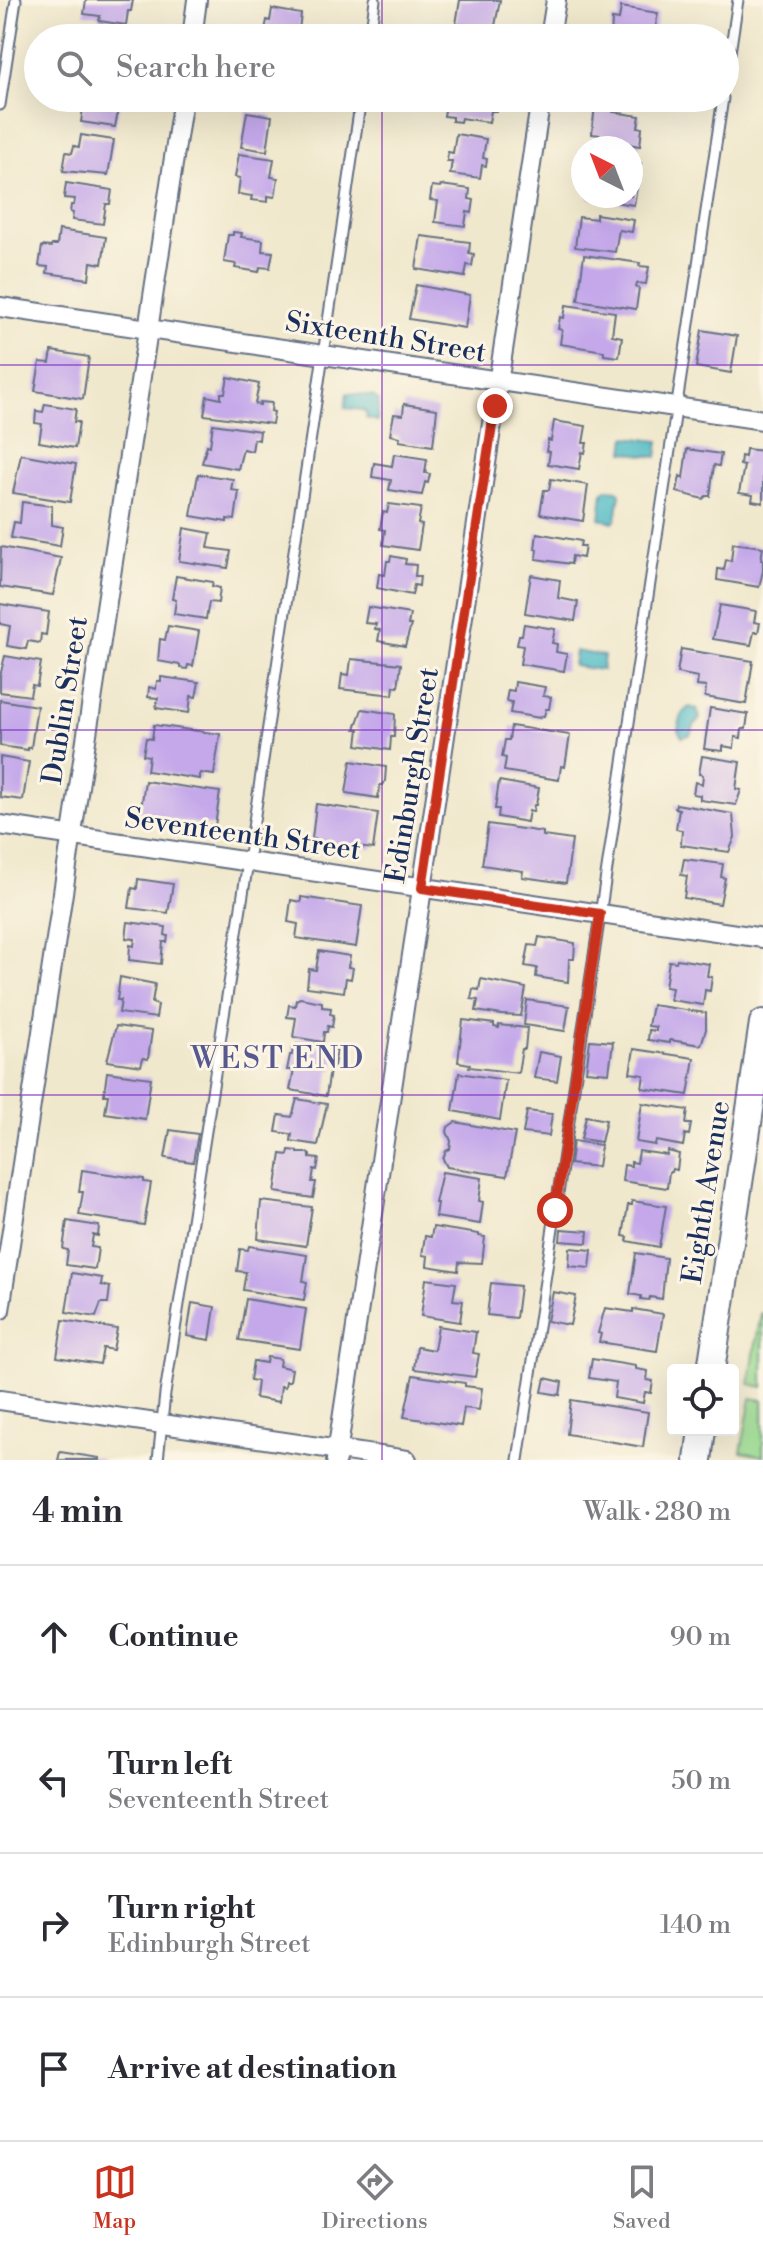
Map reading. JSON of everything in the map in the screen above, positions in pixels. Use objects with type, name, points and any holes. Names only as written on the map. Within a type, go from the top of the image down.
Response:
[{"type":"street","points":[[194,24],[197,0]]},
{"type":"street","points":[[552,24],[556,0]]},
{"type":"street","name":"Dublin Street","points":[[0,1310],[181,112]]},
{"type":"street","name":"Edinburgh Street","points":[[337,1455],[539,112]]},
{"type":"street","name":"Sixteenth Street","points":[[0,307],[763,420]]},
{"type":"street","name":"Seventeenth Street","points":[[0,825],[763,938]]},
{"type":"street","name":"Eighth Avenue","points":[[712,1364],[763,1023]]},
{"type":"street","points":[[0,1400],[162,1424],[337,1455],[407,1460]]},
{"type":"street","points":[[698,1460],[701,1436]]},
{"type":"lane","points":[[0,105],[16,0]]},
{"type":"lane","points":[[372,24],[375,0]]},
{"type":"lane","points":[[734,24],[738,0]]},
{"type":"lane","points":[[158,1460],[165,1394],[248,862],[359,112]]},
{"type":"lane","points":[[518,1460],[721,112]]},
{"type":"green space","points":[[763,1313],[763,1387],[749,1384]]},
{"type":"green space","points":[[751,1398],[763,1400],[763,1456],[741,1452]]},
{"type":"water","points":[[347,393],[373,396],[379,401],[377,421],[366,418],[363,410],[345,408]]},
{"type":"water","points":[[626,437],[659,441],[657,457],[624,452]]},
{"type":"water","points":[[607,489],[617,490],[620,494],[613,522],[600,519],[603,492]]},
{"type":"water","points":[[575,651],[604,656],[602,670],[573,666]]},
{"type":"water","points":[[689,707],[697,709],[700,718],[690,735],[682,737],[678,730],[679,723]]},
{"type":"building","points":[[86,0],[133,0],[126,24],[99,21],[100,16],[84,14]]},
{"type":"building","points":[[460,0],[500,0],[495,24],[456,24]]},
{"type":"building","points":[[621,7],[658,13],[656,24],[612,24],[612,19],[619,20]]},
{"type":"building","points":[[272,9],[301,14],[300,24],[266,24],[267,20],[270,21]]},
{"type":"building","points":[[82,112],[118,112],[115,127],[81,122]]},
{"type":"building","points":[[247,112],[272,116],[267,151],[241,147]]},
{"type":"building","points":[[445,112],[491,112],[489,122],[461,118],[460,122],[452,121],[452,117],[444,116]]},
{"type":"building","points":[[594,112],[640,116],[638,127],[642,128],[641,136],[592,134]]},
{"type":"building","points":[[456,134],[486,139],[483,158],[487,159],[486,166],[482,165],[480,178],[450,174],[452,161],[447,161],[448,152],[453,153]]},
{"type":"building","points":[[81,135],[114,140],[108,175],[63,171],[66,152],[72,153],[74,146],[79,147]]},
{"type":"building","points":[[239,154],[274,159],[271,177],[278,178],[275,197],[268,196],[268,202],[251,200],[252,196],[238,194],[240,178],[235,177]]},
{"type":"building","points":[[66,183],[112,190],[103,224],[72,220],[71,205],[74,205],[75,199],[64,198]]},
{"type":"building","points":[[432,186],[470,189],[469,199],[474,200],[472,213],[467,212],[465,226],[435,222],[438,201],[430,200]]},
{"type":"building","points":[[596,214],[634,220],[632,232],[619,230],[615,252],[575,247],[579,217],[596,219]]},
{"type":"building","points":[[59,230],[106,237],[102,264],[91,262],[89,279],[47,273],[48,267],[39,266],[42,246],[57,245]]},
{"type":"building","points":[[233,232],[242,233],[241,237],[263,240],[262,251],[273,252],[270,268],[260,267],[259,272],[235,268],[236,264],[224,262],[228,235],[233,235]]},
{"type":"building","points":[[421,236],[470,242],[469,253],[474,254],[472,266],[467,265],[465,277],[416,269]]},
{"type":"building","points":[[584,255],[649,267],[646,284],[637,283],[636,309],[578,300]]},
{"type":"building","points":[[416,285],[470,295],[465,328],[409,319]]},
{"type":"building","points":[[566,305],[615,312],[612,335],[622,337],[619,357],[604,355],[604,351],[560,344],[562,330],[558,329]]},
{"type":"building","points":[[702,330],[737,336],[731,373],[696,367]]},
{"type":"building","points":[[52,351],[89,357],[83,399],[35,391],[40,362],[50,363]]},
{"type":"building","points":[[228,377],[259,384],[255,404],[272,403],[272,424],[204,415],[207,396],[221,399]]},
{"type":"building","points":[[45,404],[76,409],[74,422],[79,422],[75,448],[39,442],[42,424],[35,423],[36,411],[43,412]]},
{"type":"building","points":[[404,404],[437,409],[433,446],[399,441],[400,437],[390,435],[394,414],[403,415]]},
{"type":"building","points":[[554,421],[586,426],[583,443],[587,443],[579,469],[548,464],[550,452],[546,451]]},
{"type":"building","points":[[213,424],[260,431],[259,440],[254,439],[252,451],[243,449],[238,469],[202,463],[207,445],[210,446]]},
{"type":"building","points":[[687,449],[721,454],[719,466],[714,465],[710,496],[703,499],[677,492],[680,476],[683,478]]},
{"type":"building","points":[[746,449],[763,451],[763,503],[752,501],[753,495],[739,493],[744,466],[740,465],[741,456],[745,457]]},
{"type":"building","points":[[21,454],[76,464],[70,502],[13,493]]},
{"type":"building","points":[[394,454],[427,459],[425,473],[430,474],[422,495],[389,490],[391,480],[372,477],[374,463],[392,466]]},
{"type":"building","points":[[198,474],[233,479],[231,490],[239,491],[235,520],[227,519],[227,522],[191,516]]},
{"type":"building","points":[[551,479],[588,485],[583,521],[540,514],[544,490],[549,490]]},
{"type":"building","points":[[22,502],[52,506],[52,525],[63,527],[60,546],[11,538],[14,522],[20,523]]},
{"type":"building","points":[[389,504],[421,508],[418,550],[383,545],[385,530],[380,529],[383,512],[387,513]]},
{"type":"building","points":[[184,528],[211,533],[208,548],[231,551],[228,568],[179,561]]},
{"type":"building","points":[[537,533],[581,541],[580,546],[585,546],[583,558],[572,556],[571,564],[536,559]]},
{"type":"building","points":[[733,543],[763,547],[759,587],[717,580],[718,569],[724,570],[726,560],[731,561]]},
{"type":"building","points":[[1,547],[61,558],[53,595],[0,587]]},
{"type":"building","points":[[391,556],[406,559],[405,564],[416,565],[415,576],[420,576],[419,586],[414,585],[412,595],[377,588],[379,574],[385,575]]},
{"type":"building","points":[[531,575],[560,580],[558,598],[578,602],[575,621],[525,613]]},
{"type":"building","points":[[176,576],[213,582],[212,586],[220,588],[218,603],[209,602],[206,619],[174,614],[176,600],[172,599]]},
{"type":"building","points":[[0,604],[49,612],[46,635],[41,634],[40,643],[28,641],[26,649],[7,646],[10,626],[0,624]]},
{"type":"building","points":[[720,605],[756,611],[754,622],[760,623],[751,645],[713,639]]},
{"type":"building","points":[[368,607],[410,614],[408,625],[411,625],[405,646],[378,641],[380,630],[375,629],[376,624],[365,623]]},
{"type":"building","points":[[524,624],[555,629],[552,643],[557,644],[556,652],[567,654],[564,671],[520,664],[523,646],[517,645]]},
{"type":"building","points":[[168,626],[199,631],[193,666],[180,668],[180,665],[158,661],[160,639],[165,640]]},
{"type":"building","points":[[681,649],[753,661],[746,704],[705,697],[706,687],[697,686],[698,677],[677,673]]},
{"type":"building","points":[[5,656],[41,662],[37,686],[32,685],[30,696],[0,692]]},
{"type":"building","points":[[351,659],[401,664],[398,687],[394,686],[393,695],[340,689],[342,674],[349,675]]},
{"type":"building","points":[[161,677],[199,682],[196,697],[191,696],[189,713],[156,708],[158,698],[148,697],[149,687],[156,689]]},
{"type":"building","points":[[515,682],[545,687],[543,696],[551,697],[544,716],[510,713],[512,702],[506,701],[508,690],[514,691]]},
{"type":"building","points":[[0,700],[37,706],[31,748],[28,750],[0,746]]},
{"type":"building","points":[[710,708],[748,714],[746,729],[742,729],[741,738],[735,737],[734,748],[723,746],[723,751],[704,749]]},
{"type":"building","points":[[362,709],[395,714],[390,750],[357,745],[359,729],[355,729]]},
{"type":"building","points":[[154,725],[220,734],[214,775],[200,773],[200,779],[147,771],[149,756],[143,755],[146,738],[152,739]]},
{"type":"building","points":[[511,726],[570,735],[565,767],[561,766],[559,780],[504,771],[506,758],[502,757]]},
{"type":"building","points":[[702,756],[740,762],[736,789],[741,790],[736,805],[700,800],[700,795],[693,794],[695,782],[702,784],[703,775],[699,774]]},
{"type":"building","points":[[0,757],[29,762],[23,800],[0,797]]},
{"type":"building","points":[[351,761],[386,767],[385,781],[380,785],[378,798],[346,793]]},
{"type":"building","points":[[145,781],[220,792],[215,826],[140,816]]},
{"type":"building","points":[[499,781],[539,788],[536,805],[533,812],[529,811],[527,822],[498,817],[499,809],[495,809]]},
{"type":"building","points":[[316,804],[378,813],[373,849],[312,839]]},
{"type":"building","points":[[676,804],[733,814],[735,837],[729,852],[681,845],[682,830],[676,829],[679,809],[675,808]]},
{"type":"building","points":[[488,824],[543,832],[543,836],[572,840],[566,883],[522,877],[523,871],[482,865]]},
{"type":"building","points":[[684,859],[723,864],[721,877],[725,878],[720,904],[684,898],[687,876],[681,875]]},
{"type":"building","points":[[138,879],[173,884],[168,913],[129,908],[132,888],[137,889]]},
{"type":"building","points":[[301,897],[362,906],[356,947],[296,938],[298,924],[288,922],[291,900],[301,902]]},
{"type":"building","points":[[128,922],[166,927],[165,935],[168,936],[167,942],[163,942],[161,964],[129,960],[130,945],[134,946],[135,939],[126,938]]},
{"type":"building","points":[[539,937],[575,943],[574,959],[569,959],[568,982],[536,977],[537,968],[525,966],[529,945],[537,946]]},
{"type":"building","points":[[319,951],[350,956],[348,967],[353,968],[351,979],[346,978],[344,992],[307,987],[309,969],[316,970]]},
{"type":"building","points":[[677,959],[709,964],[707,976],[712,977],[710,991],[705,990],[703,1005],[670,1000],[672,988],[665,987],[669,961],[676,962]]},
{"type":"building","points":[[120,977],[155,984],[152,1003],[158,1005],[156,1018],[119,1013]]},
{"type":"building","points":[[481,979],[526,988],[521,1016],[476,1011],[478,1000],[471,999],[473,989],[479,990]]},
{"type":"building","points":[[300,998],[322,1002],[322,1007],[331,1008],[330,1014],[334,1015],[332,1027],[328,1026],[327,1032],[324,1032],[323,1042],[293,1037],[296,1018],[287,1017],[289,1005],[295,1006]]},
{"type":"building","points":[[527,1000],[569,1006],[565,1031],[524,1025]]},
{"type":"building","points":[[652,1005],[706,1013],[706,1029],[701,1045],[648,1040],[649,1030],[656,1031],[656,1027],[648,1026]]},
{"type":"building","points":[[463,1020],[494,1024],[499,1028],[499,1025],[527,1028],[518,1073],[469,1067],[470,1064],[458,1062]]},
{"type":"building","points":[[116,1026],[152,1031],[148,1059],[143,1058],[141,1066],[107,1061]]},
{"type":"building","points":[[590,1040],[613,1042],[609,1073],[586,1071]]},
{"type":"building","points":[[297,1044],[337,1050],[326,1096],[290,1090],[294,1070],[287,1070],[293,1046],[297,1047]]},
{"type":"building","points":[[634,1049],[694,1058],[688,1095],[642,1088],[644,1075],[630,1073]]},
{"type":"building","points":[[539,1052],[561,1056],[557,1081],[534,1078]]},
{"type":"building","points":[[107,1072],[151,1078],[145,1119],[105,1113]]},
{"type":"building","points":[[459,1073],[506,1080],[500,1120],[453,1111]]},
{"type":"building","points":[[297,1099],[327,1104],[318,1145],[291,1141],[292,1134],[276,1132],[279,1115],[292,1117]]},
{"type":"building","points":[[642,1103],[688,1110],[686,1124],[691,1124],[683,1146],[656,1141],[655,1145],[636,1142]]},
{"type":"building","points":[[527,1111],[552,1114],[549,1136],[523,1133]]},
{"type":"building","points":[[586,1116],[606,1120],[601,1142],[581,1139]]},
{"type":"building","points":[[455,1122],[515,1133],[507,1176],[447,1167],[443,1159],[451,1141],[447,1132]]},
{"type":"building","points":[[170,1130],[198,1134],[193,1162],[165,1158]]},
{"type":"building","points":[[573,1141],[601,1145],[598,1167],[570,1164]]},
{"type":"building","points":[[289,1150],[319,1159],[312,1182],[316,1182],[313,1198],[275,1192],[281,1154],[288,1155]]},
{"type":"building","points":[[639,1151],[679,1154],[677,1170],[669,1172],[667,1188],[622,1181],[624,1165],[637,1163]]},
{"type":"building","points":[[82,1170],[144,1179],[144,1182],[151,1183],[144,1225],[79,1215],[83,1192],[79,1192]]},
{"type":"building","points":[[442,1172],[482,1178],[480,1224],[435,1217]]},
{"type":"building","points":[[261,1201],[312,1207],[306,1246],[258,1239]]},
{"type":"building","points":[[632,1201],[666,1206],[659,1247],[627,1241],[628,1237],[623,1236],[628,1205],[632,1205]]},
{"type":"building","points":[[67,1221],[99,1226],[98,1236],[93,1235],[91,1247],[98,1248],[95,1269],[66,1265],[68,1250],[63,1249]]},
{"type":"building","points":[[433,1227],[485,1237],[482,1263],[459,1262],[458,1271],[427,1266],[428,1256],[422,1255],[425,1236],[431,1237]]},
{"type":"building","points":[[561,1229],[588,1231],[587,1243],[560,1241]]},
{"type":"building","points":[[249,1246],[307,1255],[304,1300],[243,1290],[246,1272],[237,1271],[240,1249],[248,1250]]},
{"type":"building","points":[[570,1248],[592,1250],[590,1268],[569,1266]]},
{"type":"building","points":[[636,1253],[666,1258],[662,1299],[641,1299],[641,1296],[630,1294]]},
{"type":"building","points":[[72,1273],[102,1278],[101,1285],[110,1287],[108,1303],[101,1303],[96,1317],[66,1312]]},
{"type":"building","points":[[426,1279],[456,1283],[453,1300],[463,1301],[460,1322],[421,1316]]},
{"type":"building","points":[[491,1283],[520,1286],[516,1318],[487,1315]]},
{"type":"building","points":[[553,1292],[576,1296],[570,1325],[547,1321]]},
{"type":"building","points":[[246,1299],[306,1309],[300,1349],[239,1340]]},
{"type":"building","points":[[192,1303],[215,1307],[210,1340],[187,1336]]},
{"type":"building","points":[[605,1308],[663,1314],[657,1351],[599,1342],[601,1334],[598,1333]]},
{"type":"building","points":[[63,1320],[117,1329],[113,1350],[103,1348],[100,1364],[57,1357]]},
{"type":"building","points":[[438,1326],[476,1332],[473,1353],[479,1354],[475,1377],[414,1369],[417,1347],[434,1350]]},
{"type":"building","points":[[267,1357],[280,1359],[279,1366],[292,1369],[290,1381],[286,1381],[285,1387],[281,1386],[279,1402],[255,1398],[257,1381],[250,1380],[253,1361],[266,1363]]},
{"type":"building","points":[[592,1359],[648,1371],[647,1380],[653,1381],[651,1393],[645,1392],[643,1403],[614,1398],[616,1382],[589,1378]]},
{"type":"building","points":[[413,1375],[482,1388],[479,1410],[464,1408],[461,1426],[404,1417]]},
{"type":"building","points":[[545,1378],[562,1382],[560,1395],[542,1392]]},
{"type":"building","points":[[571,1400],[648,1412],[643,1447],[567,1434]]},
{"type":"building","points":[[60,1452],[100,1458],[100,1460],[58,1460]]},
{"type":"district","name":"WEST END","points":[[278,1058]]},
{"type":"route","points":[[495,406],[422,888],[600,914],[555,1210]]}]
